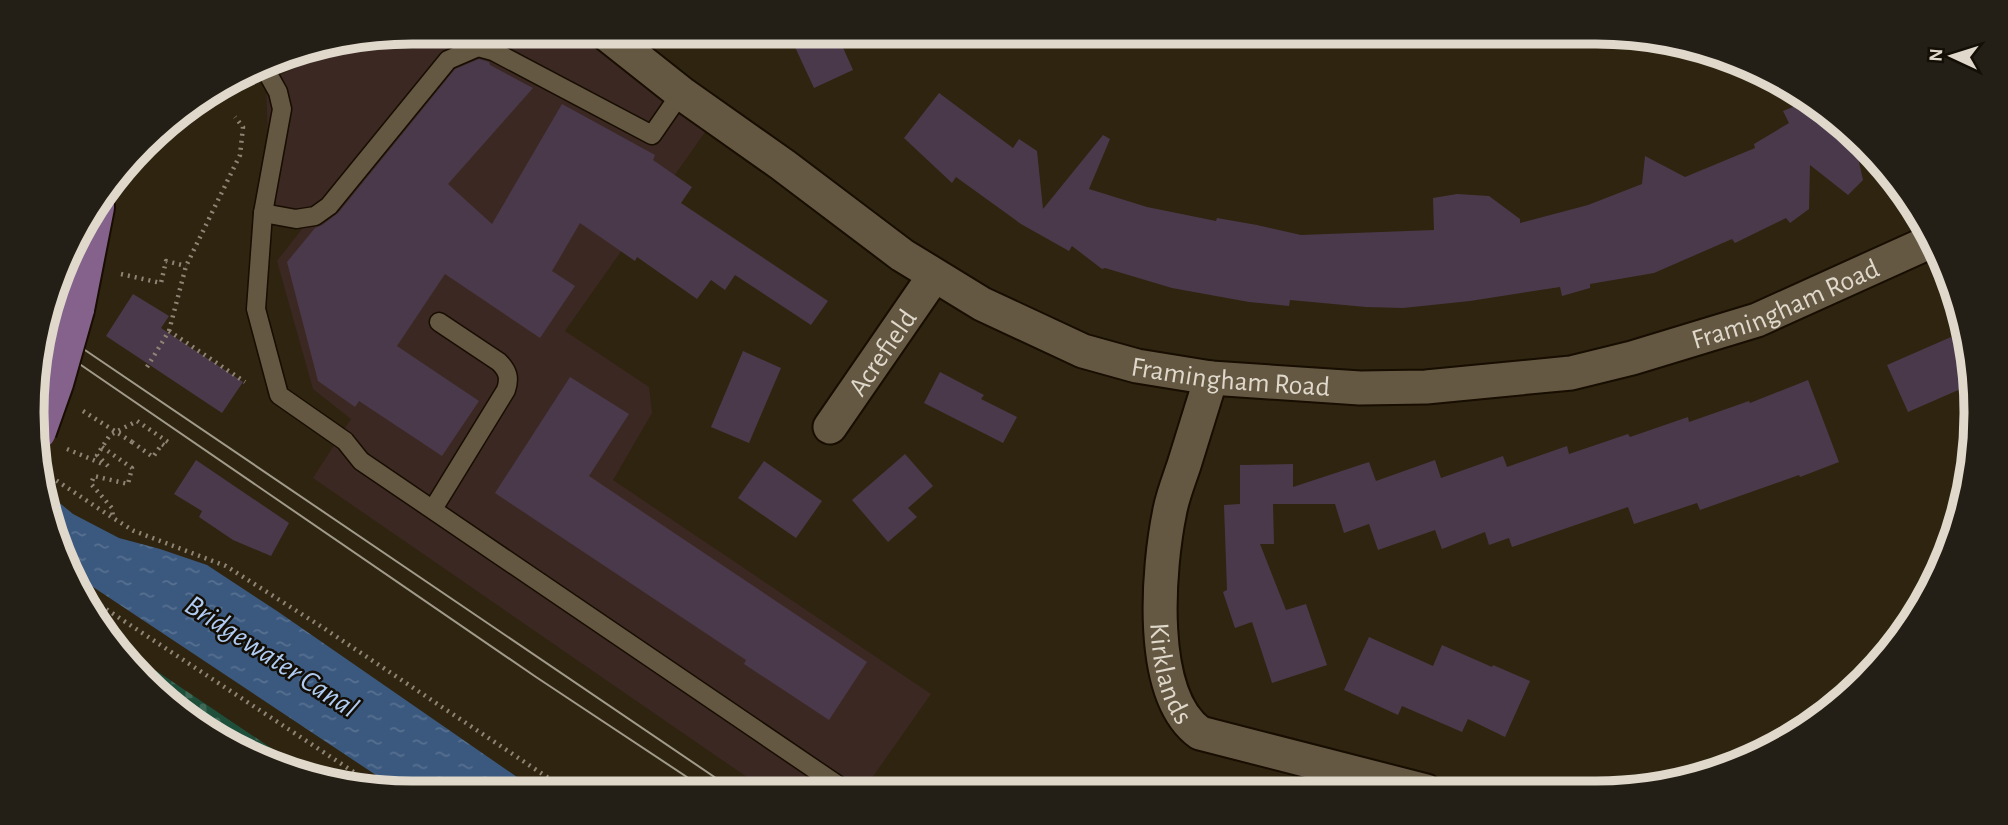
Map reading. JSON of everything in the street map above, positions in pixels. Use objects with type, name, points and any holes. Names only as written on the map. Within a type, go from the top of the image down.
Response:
[{"type":"main road","points":[[49,439],[51,392],[69,295],[83,246]]},
{"type":"street","name":"Framingham Road","points":[[619,44],[681,93],[902,255],[982,304],[1083,351],[1137,366],[1211,378],[1360,388],[1426,387],[1571,373],[1632,358],[1757,320],[1924,245]]},
{"type":"street","name":"Acrefield","points":[[830,427],[934,276]]},
{"type":"street","name":"Kirklands","points":[[1211,378],[1170,509],[1162,567],[1160,614],[1163,655],[1169,684],[1180,711],[1190,726],[1200,733],[1387,781]]},
{"type":"lane","points":[[263,213],[296,219],[315,216],[329,206],[448,60],[469,44]]},
{"type":"lane","points":[[482,44],[652,135],[681,93]]},
{"type":"lane","points":[[268,74],[278,92],[282,109],[263,213],[256,309],[279,395],[345,441],[361,461],[832,781]]},
{"type":"lane","points":[[433,509],[508,383],[505,369],[499,362],[439,322]]},
{"type":"path","points":[[147,367],[169,331],[186,266],[240,155],[243,127],[234,117]]},
{"type":"path","points":[[121,274],[161,283],[166,261],[186,266]]},
{"type":"path","points":[[169,331],[245,382]]},
{"type":"path","points":[[49,439],[108,466],[97,456],[102,447],[110,435],[137,421],[167,444],[162,444],[153,457],[132,442],[51,392]]},
{"type":"path","points":[[102,447],[132,468],[128,484],[94,476],[91,484],[112,508],[113,518]]},
{"type":"path","points":[[50,476],[113,518],[161,542],[226,566],[553,781]]},
{"type":"path","points":[[96,602],[362,778]]},
{"type":"shaded area","points":[[412,44],[595,44],[710,125],[565,331],[649,387],[652,413],[613,480],[931,694],[870,781],[753,781],[313,478],[351,419],[313,389],[277,261],[302,229],[270,201],[266,82],[321,55],[364,47]]},
{"type":"green space","points":[[136,657],[289,760],[249,743],[208,719],[169,690]]},
{"type":"water","name":"Bridgewater Canal","points":[[54,498],[73,514],[119,538],[207,565],[523,781],[383,780],[85,582],[63,531]]},
{"type":"building","points":[[794,44],[841,44],[853,70],[814,88]]},
{"type":"building","points":[[479,59],[533,88],[448,184],[492,224],[562,104],[655,155],[653,160],[692,187],[681,203],[828,301],[811,325],[735,275],[725,290],[711,280],[697,299],[637,257],[635,261],[580,223],[552,271],[575,286],[540,338],[445,274],[397,346],[479,401],[442,456],[359,401],[355,407],[318,381],[287,262],[315,228],[338,213],[455,69]]},
{"type":"building","points":[[939,93],[1013,148],[1019,139],[1037,151],[1043,209],[1103,135],[1110,139],[1089,189],[1147,207],[1301,235],[1434,230],[1433,198],[1457,194],[1489,196],[1520,219],[1520,223],[1588,205],[1642,184],[1645,156],[1685,177],[1755,148],[1754,144],[1789,123],[1783,111],[1798,105],[1839,135],[1857,153],[1863,180],[1848,195],[1810,165],[1809,209],[1790,223],[1786,218],[1735,243],[1732,239],[1654,273],[1590,284],[1590,288],[1562,296],[1560,287],[1403,308],[1290,300],[1289,306],[1249,302],[1172,288],[1102,269],[1072,246],[1069,251],[1021,224],[956,177],[952,183],[904,138]]},
{"type":"building","points":[[133,294],[169,316],[161,328],[243,382],[222,413],[106,336]]},
{"type":"building","points":[[1951,337],[1960,356],[1963,388],[1908,412],[1887,365]]},
{"type":"building","points":[[743,351],[781,368],[749,443],[711,427]]},
{"type":"building","points":[[940,372],[984,395],[981,399],[1017,417],[1003,443],[924,403]]},
{"type":"building","points":[[570,377],[629,414],[589,476],[867,662],[829,720],[744,664],[746,660],[495,493]]},
{"type":"building","points":[[1808,380],[1839,462],[1700,510],[1697,503],[1634,524],[1628,507],[1512,547],[1509,538],[1489,545],[1485,532],[1442,549],[1435,530],[1378,550],[1369,524],[1344,533],[1335,504],[1273,504],[1274,544],[1260,544],[1286,610],[1306,604],[1327,665],[1272,683],[1252,622],[1235,628],[1223,592],[1227,590],[1224,505],[1240,504],[1240,465],[1293,464],[1293,487],[1369,462],[1376,481],[1435,460],[1441,478],[1503,456],[1507,467],[1567,446],[1569,454],[1688,417],[1689,422],[1749,401],[1750,403]]},
{"type":"building","points":[[905,454],[933,486],[908,508],[917,517],[888,542],[852,500]]},
{"type":"building","points":[[196,460],[289,523],[271,556],[233,540],[199,517],[202,511],[174,494]]},
{"type":"building","points":[[764,461],[822,501],[796,538],[738,498]]},
{"type":"building","points":[[1369,637],[1433,666],[1442,645],[1530,681],[1505,737],[1468,719],[1462,732],[1402,706],[1398,715],[1344,690]]},
{"type":"tram line","points":[[54,329],[720,781]]},
{"type":"tram line","points":[[50,344],[536,677],[693,781]]}]
